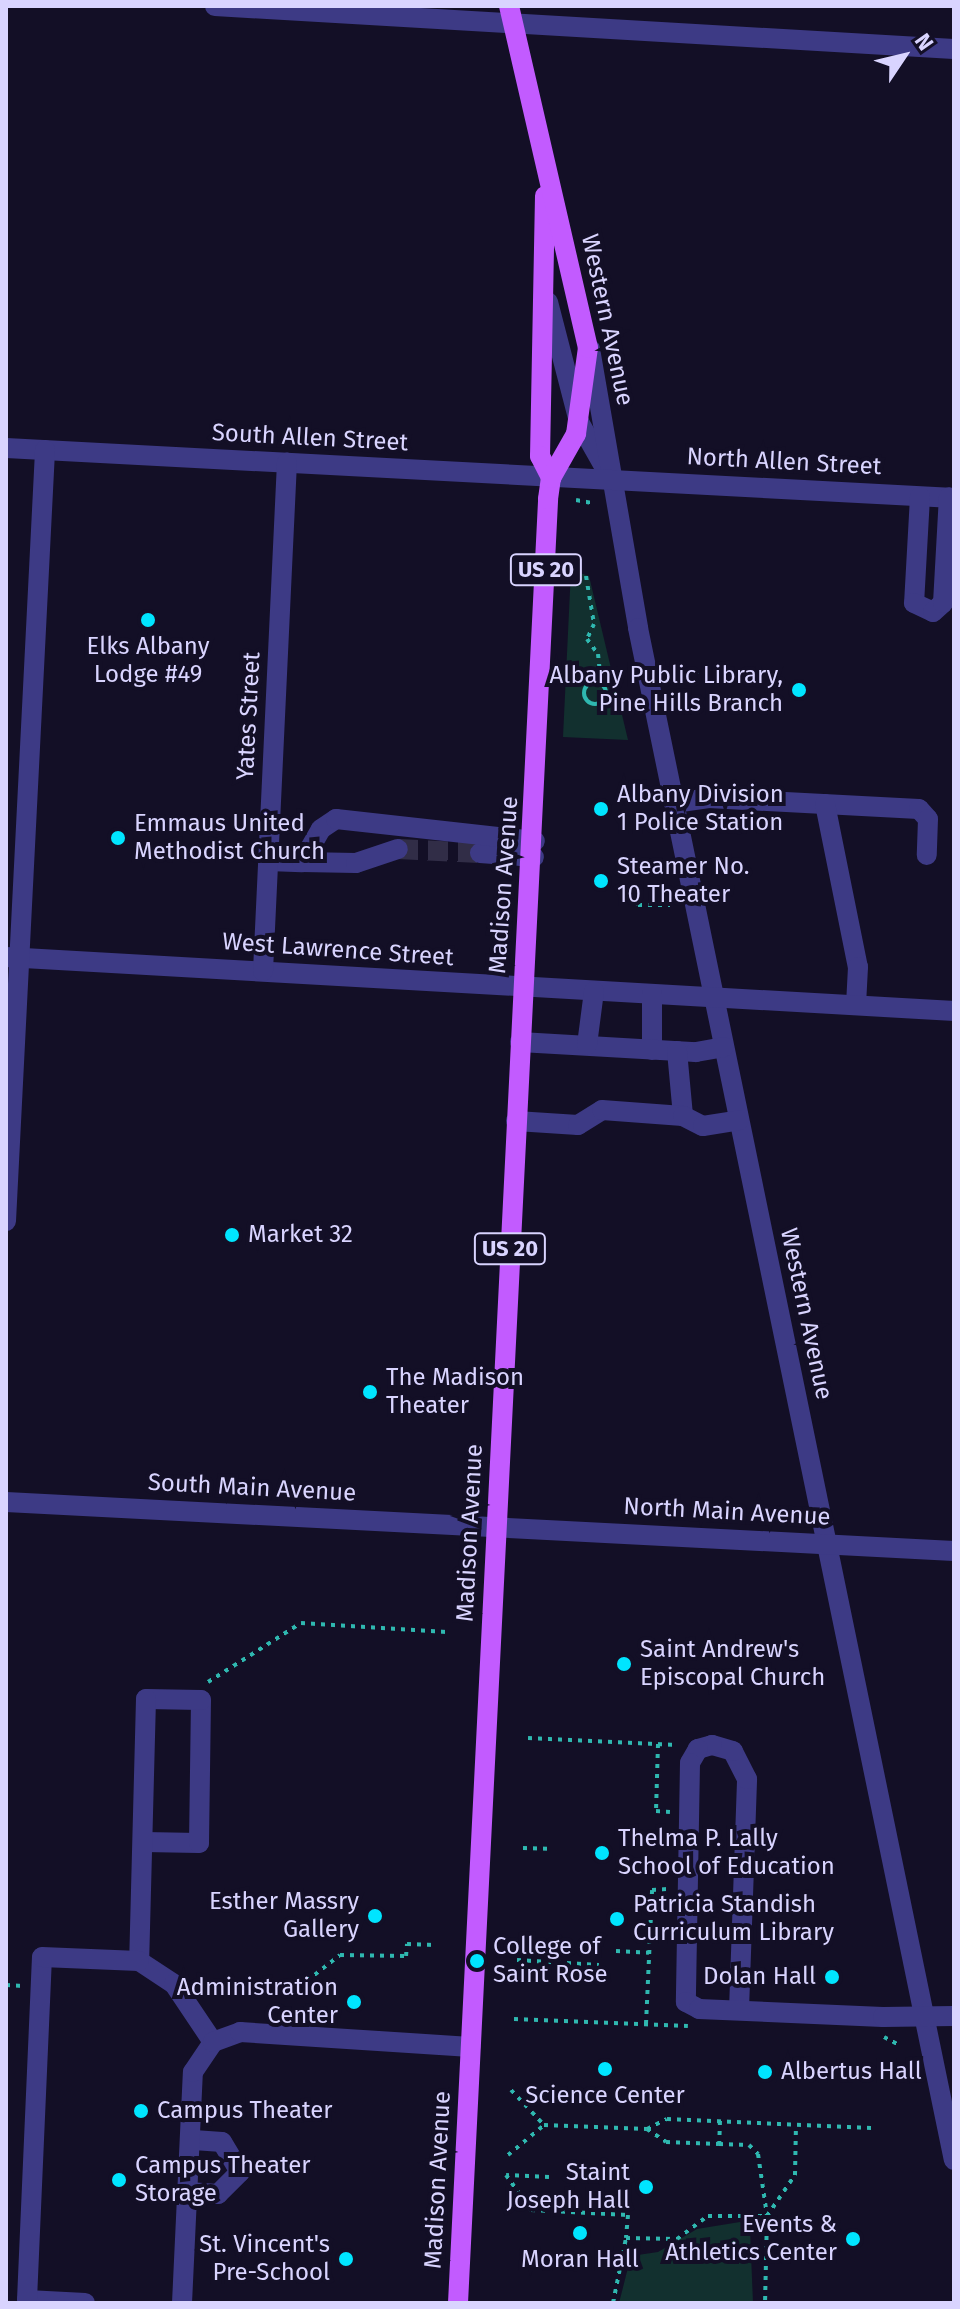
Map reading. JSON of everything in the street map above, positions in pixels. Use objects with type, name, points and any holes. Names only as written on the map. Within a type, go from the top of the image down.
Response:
[{"type":"main road","name":"Western Avenue","points":[[511,16],[545,175],[588,333]]},
{"type":"main road","name":"Western Avenue","points":[[545,175],[547,301]]},
{"type":"main road","name":"Madison Avenue","points":[[547,301],[540,456],[551,478]]},
{"type":"main road","name":"Madison Avenue","points":[[458,2303],[551,478],[579,422],[588,333]]},
{"type":"street","points":[[215,6],[511,16],[954,49]]},
{"type":"street","name":"Western Avenue","points":[[547,301],[579,422],[610,477]]},
{"type":"street","name":"Western Avenue","points":[[588,333],[610,477],[646,669],[954,2160]]},
{"type":"street","name":"South Allen Street","points":[[6,448],[551,478],[610,477]]},
{"type":"street","points":[[6,1221],[13,957],[45,450]]},
{"type":"street","name":"Yates Street","points":[[263,971],[287,463]]},
{"type":"street","name":"North Allen Street","points":[[610,477],[952,498]]},
{"type":"street","points":[[920,497],[914,603],[933,612],[943,603],[952,498]]},
{"type":"street","points":[[674,803],[825,804],[921,809],[927,855]]},
{"type":"street","points":[[825,804],[858,967],[856,1005]]},
{"type":"street","points":[[302,862],[321,829],[336,819],[534,849]]},
{"type":"street","points":[[268,861],[358,863],[398,849]]},
{"type":"street","points":[[480,853],[534,849]]},
{"type":"street","name":"West Lawrence Street","points":[[13,957],[954,1011]]},
{"type":"street","points":[[587,1045],[594,991]]},
{"type":"street","points":[[652,994],[652,1050]]},
{"type":"street","points":[[520,1042],[677,1051],[724,1047]]},
{"type":"street","points":[[677,1051],[683,1116]]},
{"type":"street","points":[[516,1121],[578,1125],[602,1110],[683,1116],[703,1126],[739,1120]]},
{"type":"street","name":"South Main Avenue","points":[[6,1502],[496,1526]]},
{"type":"street","name":"North Main Avenue","points":[[496,1526],[954,1551]]},
{"type":"street","points":[[139,1961],[146,1699],[201,1700],[199,1843],[144,1842]]},
{"type":"street","points":[[739,2010],[747,1779],[733,1751],[705,1746],[690,1763],[681,1992],[692,2007],[739,2010],[924,2017],[954,2016]]},
{"type":"street","points":[[85,2303],[27,2300],[42,1957],[139,1961],[161,1970],[186,1999],[213,2042]]},
{"type":"street","points":[[182,2303],[193,2072],[213,2042],[240,2032],[471,2047]]},
{"type":"street","points":[[188,2192],[218,2194],[240,2172],[222,2142],[190,2140]]},
{"type":"path","points":[[576,500],[592,503]]},
{"type":"path","points":[[586,576],[594,624],[587,639],[598,654],[605,701],[588,703],[586,686],[601,683]]},
{"type":"path","points":[[646,669],[738,674]]},
{"type":"path","points":[[629,886],[638,905],[670,905]]},
{"type":"path","points":[[201,1700],[212,1675],[301,1623],[447,1632]]},
{"type":"path","points":[[528,1738],[705,1746]]},
{"type":"path","points":[[658,1744],[656,1811],[673,1813],[672,1828]]},
{"type":"path","points":[[523,1848],[548,1849]]},
{"type":"path","points":[[646,2024],[652,1890],[669,1889],[670,1874]]},
{"type":"path","points":[[186,1999],[215,1984],[299,1987],[340,1955],[406,1956],[407,1944],[435,1945]]},
{"type":"path","points":[[616,1951],[649,1953]]},
{"type":"path","points":[[517,1960],[599,1965]]},
{"type":"path","points":[[511,2090],[544,2125]]},
{"type":"path","points":[[508,2155],[544,2125],[647,2129],[667,2119],[877,2128]]},
{"type":"path","points":[[719,2144],[720,2121]]},
{"type":"path","points":[[767,2216],[795,2175],[796,2125]]},
{"type":"path","points":[[647,2129],[666,2142],[749,2145],[758,2154],[767,2216],[765,2303]]},
{"type":"path","points":[[549,2177],[506,2175],[531,2210],[628,2215],[613,2303]]},
{"type":"path","points":[[626,2238],[677,2239],[708,2216],[767,2216]]},
{"type":"green space","points":[[571,570],[589,576],[628,740],[563,737]]},
{"type":"green space","points":[[740,2222],[750,2229],[753,2303],[619,2303],[631,2256],[658,2252],[697,2229]]},
{"type":"tunnel","points":[[398,849],[480,853]]},
{"type":"place","name":"Elks Albany Lodge #49","points":[[148,620]]},
{"type":"place","name":"Albany Public Library, Pine Hills Branch","points":[[799,690]]},
{"type":"place","name":"Albany Division 1 Police Station","points":[[601,809]]},
{"type":"place","name":"Emmaus United Methodist Church","points":[[118,838]]},
{"type":"place","name":"Steamer No. 10 Theater","points":[[601,881]]},
{"type":"place","name":"Market 32","points":[[232,1235]]},
{"type":"place","name":"The Madison Theater","points":[[370,1392]]},
{"type":"place","name":"Saint Andrew's Episcopal Church","points":[[624,1664]]},
{"type":"place","name":"Thelma P. Lally School of Education","points":[[602,1853]]},
{"type":"place","name":"Esther Massry Gallery","points":[[375,1916]]},
{"type":"place","name":"Patricia Standish Curriculum Library","points":[[617,1919]]},
{"type":"place","name":"College of Saint Rose","points":[[477,1961]]},
{"type":"place","name":"Dolan Hall","points":[[832,1977]]},
{"type":"place","name":"Administration Center","points":[[354,2002]]},
{"type":"place","name":"Science Center","points":[[605,2069]]},
{"type":"place","name":"Albertus Hall","points":[[765,2072]]},
{"type":"place","name":"Campus Theater","points":[[141,2111]]},
{"type":"place","name":"Campus Theater Storage","points":[[119,2180]]},
{"type":"place","name":"Staint Joseph Hall","points":[[646,2187]]},
{"type":"place","name":"Moran Hall","points":[[580,2233]]},
{"type":"place","name":"Events & Athletics Center","points":[[853,2239]]},
{"type":"place","name":"St. Vincent's Pre-School","points":[[346,2259]]}]
